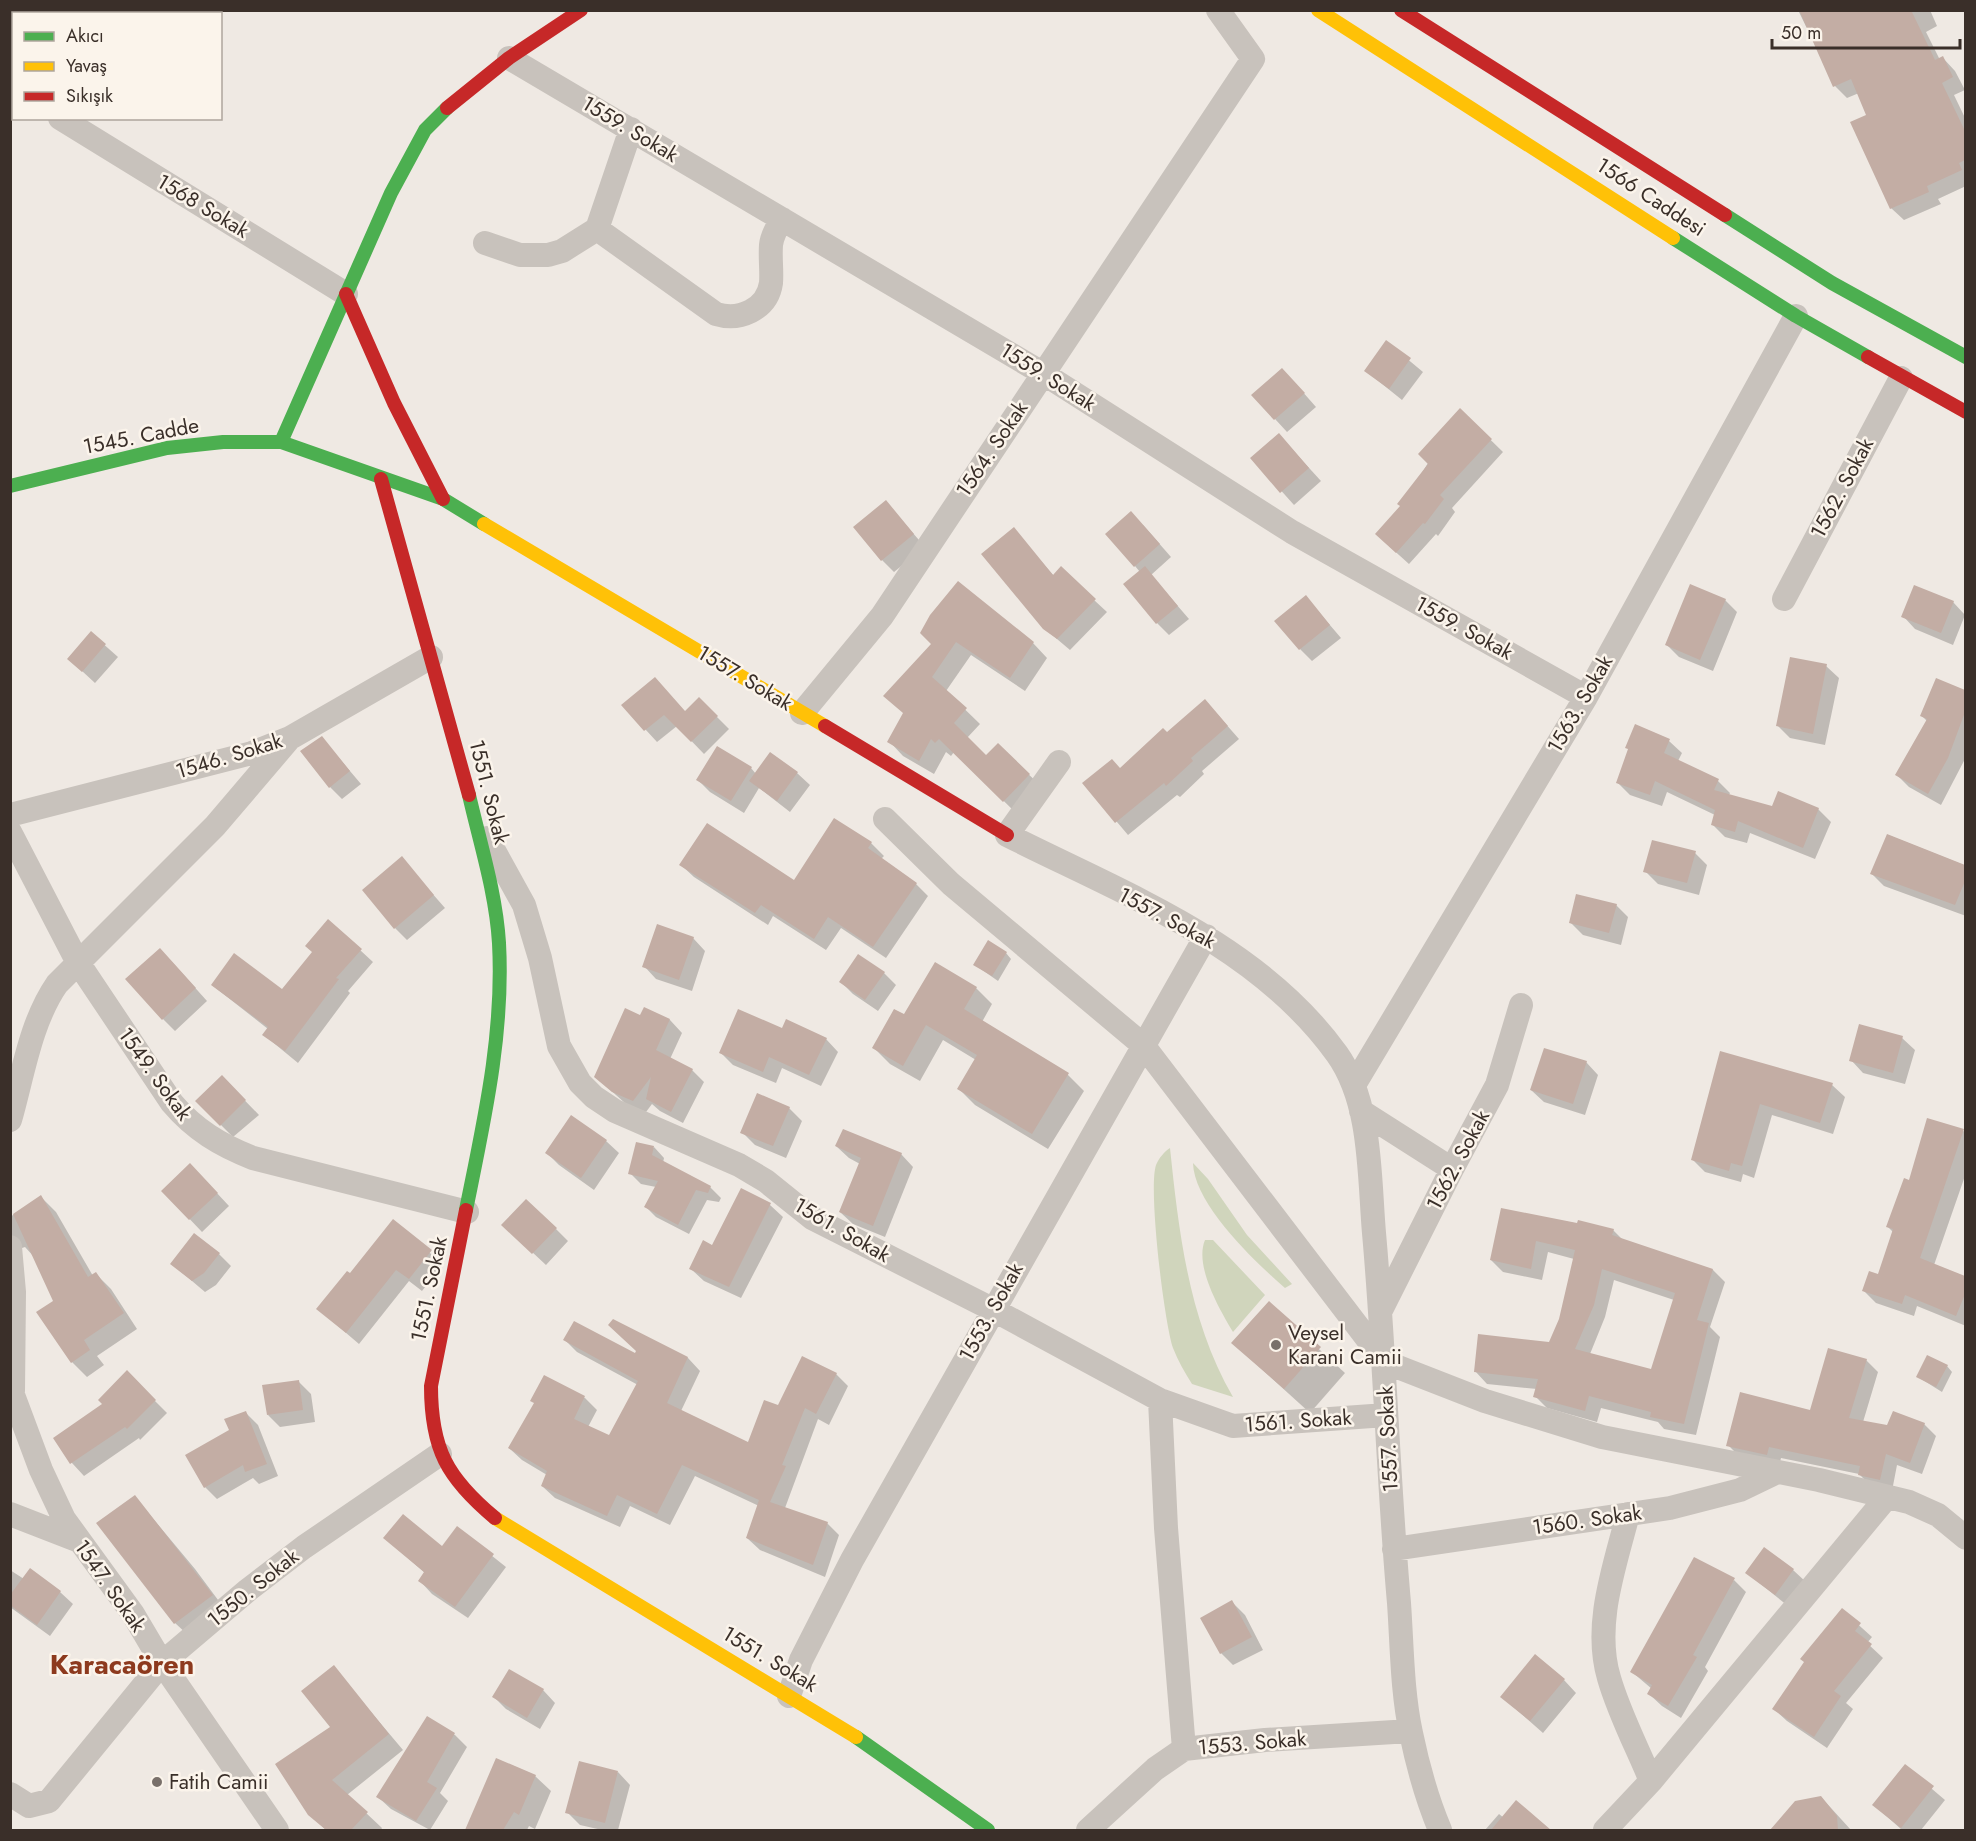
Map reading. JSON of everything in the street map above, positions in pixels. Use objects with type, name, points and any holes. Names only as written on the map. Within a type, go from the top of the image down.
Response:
[{"type":"street","points":[[281,442],[391,192],[425,130],[454,100],[509,58],[581,10]]},
{"type":"street","name":"1564. Sokak","points":[[802,713],[882,616],[1253,59],[1218,10]]},
{"type":"street","name":"1566 Caddesi","points":[[1318,10],[1796,316],[1901,378],[1965,412]]},
{"type":"street","name":"1566 Caddesi","points":[[1401,10],[1832,283],[1965,357]]},
{"type":"street","name":"1559. Sokak","points":[[509,58],[1044,374],[1292,532],[1586,697]]},
{"type":"street","name":"1568 Sokak","points":[[63,120],[346,294]]},
{"type":"street","points":[[485,243],[520,255],[548,255],[562,251],[597,229],[630,129]]},
{"type":"street","points":[[597,229],[716,314],[738,318],[756,308],[768,292],[771,285],[771,243],[782,219]]},
{"type":"street","points":[[346,294],[394,403],[442,499]]},
{"type":"street","name":"1563. Sokak","points":[[1354,1085],[1506,826],[1586,697],[1796,316]]},
{"type":"street","name":"1562. Sokak","points":[[1784,599],[1901,378]]},
{"type":"street","name":"1545. Cadde","points":[[10,486],[167,448],[223,442],[281,442]]},
{"type":"street","name":"1557. Sokak","points":[[281,442],[442,499],[1007,835],[1206,936],[1270,981],[1318,1029],[1339,1056],[1354,1085],[1361,1111],[1381,1310],[1394,1549],[1410,1731],[1428,1800],[1440,1830]]},
{"type":"street","name":"1551. Sokak","points":[[381,479],[474,817],[490,883],[499,941],[501,992],[490,1087],[431,1386],[430,1407],[440,1454],[449,1472],[465,1494],[499,1521],[858,1738],[988,1830]]},
{"type":"street","name":"1546. Sokak","points":[[10,815],[252,753],[290,738],[431,657]]},
{"type":"street","points":[[10,1120],[46,1000],[76,962],[215,826],[290,738]]},
{"type":"street","points":[[1007,835],[1059,762]]},
{"type":"street","name":"1561. Sokak","points":[[474,817],[524,905],[540,958],[559,1046],[580,1083],[594,1097],[650,1128],[739,1165],[766,1181],[812,1218],[992,1309],[1160,1400],[1233,1426],[1386,1415]]},
{"type":"street","points":[[885,819],[951,884],[1143,1045],[1385,1362],[1485,1401],[1602,1437],[1887,1497],[1924,1508],[1965,1538]]},
{"type":"street","name":"1549. Sokak","points":[[10,832],[76,962],[172,1103],[205,1136],[226,1147],[279,1166],[467,1212]]},
{"type":"street","name":"1553. Sokak","points":[[789,1695],[801,1660],[852,1560],[992,1309],[1206,936]]},
{"type":"street","name":"1562. Sokak","points":[[1381,1310],[1497,1085],[1521,1005]]},
{"type":"street","points":[[1361,1111],[1452,1169]]},
{"type":"street","points":[[10,1247],[14,1292],[12,1389]]},
{"type":"street","name":"1547. Sokak","points":[[12,1389],[50,1489],[77,1540],[123,1600],[162,1663],[277,1830]]},
{"type":"street","points":[[1160,1400],[1166,1528],[1184,1749]]},
{"type":"street","name":"1550. Sokak","points":[[10,1794],[30,1806],[49,1801],[60,1791],[125,1706],[162,1663],[248,1590],[304,1547],[440,1454]]},
{"type":"street","name":"1560. Sokak","points":[[1394,1549],[1670,1508],[1722,1495],[1775,1473]]},
{"type":"street","points":[[1605,1830],[1651,1781],[1887,1497]]},
{"type":"street","points":[[10,1514],[77,1540]]},
{"type":"street","points":[[1628,1514],[1610,1582],[1604,1624],[1609,1676],[1651,1781]]},
{"type":"street","name":"1553. Sokak","points":[[1088,1830],[1155,1769],[1184,1749],[1265,1740],[1410,1731]]},
{"type":"green space","points":[[1170,1148],[1177,1212],[1188,1276],[1206,1338],[1233,1397],[1192,1384],[1173,1348],[1169,1333],[1155,1226],[1154,1179],[1156,1165]]},
{"type":"green space","points":[[1193,1163],[1208,1179],[1247,1235],[1292,1284],[1285,1288],[1228,1231],[1204,1196],[1196,1179]]},
{"type":"green space","points":[[1205,1240],[1213,1240],[1265,1295],[1233,1332],[1210,1288],[1206,1275],[1203,1262]]},
{"type":"building","points":[[1799,10],[1911,10],[1935,60],[1943,56],[1953,77],[1942,83],[1965,131],[1965,160],[1959,163],[1962,170],[1927,186],[1929,192],[1890,209],[1850,122],[1866,115],[1851,79],[1833,87]]},
{"type":"building","points":[[1386,340],[1411,358],[1389,389],[1364,371]]},
{"type":"building","points":[[1282,368],[1305,393],[1274,420],[1251,395]]},
{"type":"building","points":[[1460,408],[1492,439],[1440,495],[1444,499],[1425,524],[1423,523],[1396,553],[1375,534],[1400,506],[1397,504],[1428,464],[1418,454]]},
{"type":"building","points":[[1279,433],[1309,468],[1280,493],[1250,458]]},
{"type":"building","points":[[886,500],[914,534],[881,561],[853,527]]},
{"type":"building","points":[[1131,511],[1160,544],[1134,567],[1105,534]]},
{"type":"building","points":[[1014,527],[1053,575],[1061,566],[1096,599],[1057,639],[1043,629],[981,554]]},
{"type":"building","points":[[1145,566],[1178,606],[1156,624],[1123,584]]},
{"type":"building","points":[[958,581],[1034,642],[1010,678],[956,642],[932,677],[967,708],[954,723],[986,755],[998,743],[1030,774],[1003,802],[939,739],[935,743],[931,739],[919,761],[887,742],[903,713],[883,696],[931,644],[920,633],[930,615]]},
{"type":"building","points":[[1690,584],[1726,599],[1700,660],[1665,645]]},
{"type":"building","points":[[1914,585],[1954,601],[1941,633],[1901,617]]},
{"type":"building","points":[[1306,595],[1330,625],[1299,650],[1274,621]]},
{"type":"building","points":[[91,631],[106,644],[82,672],[67,659]]},
{"type":"building","points":[[1790,657],[1827,664],[1813,734],[1776,726]]},
{"type":"building","points":[[655,677],[685,711],[699,697],[718,716],[691,742],[664,715],[644,731],[621,705]]},
{"type":"building","points":[[1936,678],[1965,690],[1965,712],[1948,758],[1928,794],[1895,775],[1927,719],[1920,716]]},
{"type":"building","points":[[1205,699],[1228,726],[1191,758],[1193,761],[1166,786],[1164,783],[1115,823],[1082,783],[1112,759],[1120,768],[1163,728],[1167,732]]},
{"type":"building","points":[[1635,724],[1670,739],[1664,753],[1719,779],[1714,790],[1772,806],[1778,791],[1819,808],[1803,848],[1738,821],[1735,832],[1711,825],[1715,810],[1655,781],[1650,795],[1616,783],[1628,749],[1625,748]]},
{"type":"building","points":[[322,736],[350,771],[329,788],[300,751]]},
{"type":"building","points":[[717,746],[752,767],[731,801],[696,780]]},
{"type":"building","points":[[770,752],[798,772],[777,801],[749,781]]},
{"type":"building","points":[[834,818],[872,842],[868,848],[917,883],[873,947],[828,917],[814,939],[761,905],[755,913],[679,865],[707,823],[794,880]]},
{"type":"building","points":[[1887,834],[1965,865],[1965,881],[1955,905],[1870,874]]},
{"type":"building","points":[[1652,840],[1696,851],[1687,883],[1643,872]]},
{"type":"building","points":[[402,856],[434,895],[394,929],[362,890]]},
{"type":"building","points":[[1576,894],[1617,904],[1609,933],[1569,923]]},
{"type":"building","points":[[328,919],[362,949],[336,978],[339,979],[285,1051],[262,1035],[268,1027],[211,985],[234,953],[282,989],[312,952],[305,946]]},
{"type":"building","points":[[657,924],[694,937],[679,980],[642,967]]},
{"type":"building","points":[[988,940],[1007,952],[992,976],[973,965]]},
{"type":"building","points":[[160,948],[196,988],[162,1020],[125,979]]},
{"type":"building","points":[[858,954],[885,972],[865,1000],[839,982]]},
{"type":"building","points":[[935,962],[977,987],[964,1009],[1069,1073],[1032,1134],[957,1089],[977,1055],[926,1025],[903,1066],[872,1048],[894,1009],[904,1014]]},
{"type":"building","points":[[644,1007],[670,1019],[656,1050],[693,1069],[671,1112],[646,1099],[651,1077],[633,1101],[612,1092],[594,1077],[625,1008],[640,1015]]},
{"type":"building","points":[[738,1009],[782,1028],[786,1019],[827,1038],[809,1075],[769,1057],[763,1072],[719,1053]]},
{"type":"building","points":[[1859,1024],[1903,1036],[1893,1073],[1849,1061]]},
{"type":"building","points":[[1544,1048],[1587,1061],[1573,1104],[1530,1090]]},
{"type":"building","points":[[1720,1051],[1833,1083],[1820,1123],[1760,1104],[1742,1166],[1731,1163],[1729,1171],[1691,1160]]},
{"type":"building","points":[[222,1075],[246,1100],[220,1126],[195,1101]]},
{"type":"building","points":[[757,1093],[790,1107],[773,1146],[740,1133]]},
{"type":"building","points":[[571,1115],[607,1140],[581,1178],[545,1153]]},
{"type":"building","points":[[1927,1118],[1964,1129],[1920,1258],[1965,1276],[1965,1294],[1956,1316],[1905,1295],[1902,1304],[1862,1291],[1869,1271],[1878,1274],[1893,1229],[1886,1227],[1904,1178],[1909,1180]]},
{"type":"building","points":[[843,1129],[902,1153],[873,1226],[839,1212],[861,1158],[835,1146]]},
{"type":"building","points":[[636,1142],[654,1146],[652,1155],[711,1186],[708,1193],[696,1190],[678,1225],[644,1207],[658,1181],[628,1174]]},
{"type":"building","points":[[190,1163],[218,1193],[189,1220],[161,1191]]},
{"type":"building","points":[[741,1188],[771,1203],[729,1287],[689,1269],[703,1240],[712,1245]]},
{"type":"building","points":[[41,1195],[88,1277],[96,1272],[124,1313],[84,1340],[90,1350],[71,1363],[36,1312],[53,1301],[13,1214]]},
{"type":"building","points":[[526,1199],[557,1228],[532,1254],[501,1225]]},
{"type":"building","points":[[1501,1208],[1577,1223],[1578,1220],[1614,1229],[1612,1235],[1713,1269],[1697,1320],[1709,1323],[1684,1424],[1650,1417],[1651,1412],[1589,1396],[1585,1411],[1533,1397],[1538,1379],[1474,1372],[1478,1334],[1549,1342],[1559,1319],[1575,1250],[1536,1241],[1531,1269],[1490,1260]],"holes":[[[1602,1269],[1675,1293],[1651,1369],[1575,1349],[1594,1305]]]},
{"type":"building","points":[[393,1219],[432,1250],[409,1279],[396,1270],[346,1333],[316,1309],[347,1271],[350,1273]]},
{"type":"building","points":[[194,1233],[220,1253],[204,1273],[192,1281],[170,1264]]},
{"type":"building","name":"Veysel Karani Camii","points":[[1269,1301],[1321,1347],[1284,1389],[1231,1343]]},
{"type":"building","points":[[613,1319],[688,1357],[667,1403],[748,1442],[764,1400],[778,1405],[802,1356],[837,1373],[816,1414],[805,1408],[782,1465],[786,1466],[770,1502],[828,1522],[813,1565],[746,1538],[759,1500],[682,1465],[657,1514],[617,1495],[607,1516],[541,1486],[547,1471],[508,1448],[534,1403],[530,1401],[544,1375],[585,1396],[574,1419],[609,1435],[638,1381],[563,1340],[574,1321],[635,1353],[636,1351],[608,1325]]},
{"type":"building","points":[[1828,1348],[1867,1359],[1849,1418],[1887,1425],[1893,1411],[1925,1423],[1910,1463],[1886,1454],[1880,1480],[1858,1475],[1860,1466],[1769,1447],[1767,1455],[1726,1446],[1740,1392],[1810,1410]]},
{"type":"building","points":[[1927,1355],[1948,1365],[1936,1387],[1916,1377]]},
{"type":"building","points":[[127,1370],[156,1400],[127,1429],[125,1427],[70,1464],[53,1438],[102,1404],[98,1400]]},
{"type":"building","points":[[299,1380],[303,1410],[267,1415],[262,1385]]},
{"type":"building","points":[[246,1411],[267,1464],[245,1472],[243,1465],[204,1488],[185,1455],[229,1430],[224,1419]]},
{"type":"building","points":[[135,1495],[213,1595],[174,1624],[96,1523]]},
{"type":"building","points":[[403,1514],[442,1546],[457,1526],[494,1554],[455,1607],[418,1581],[424,1572],[383,1538]]},
{"type":"building","points":[[1764,1547],[1794,1569],[1775,1595],[1745,1573]]},
{"type":"building","points":[[1694,1557],[1735,1578],[1693,1655],[1697,1657],[1668,1706],[1647,1694],[1652,1685],[1630,1672]]},
{"type":"building","points":[[30,1568],[61,1591],[37,1625],[10,1605],[10,1595]]},
{"type":"building","points":[[1232,1600],[1252,1637],[1220,1654],[1200,1618]]},
{"type":"building","points":[[1842,1608],[1861,1623],[1855,1631],[1872,1644],[1834,1691],[1841,1696],[1814,1737],[1772,1709],[1804,1662],[1800,1659]]},
{"type":"building","points":[[1535,1654],[1565,1679],[1530,1721],[1500,1697]]},
{"type":"building","points":[[334,1665],[389,1734],[332,1780],[368,1812],[351,1830],[326,1830],[308,1815],[275,1764],[330,1727],[301,1691]]},
{"type":"building","points":[[509,1669],[544,1689],[527,1718],[492,1697]]},
{"type":"building","points":[[427,1716],[455,1733],[427,1782],[437,1788],[416,1821],[376,1797]]},
{"type":"building","points":[[496,1758],[536,1775],[519,1815],[514,1812],[503,1830],[465,1830]]},
{"type":"building","points":[[579,1761],[618,1771],[605,1823],[565,1813]]},
{"type":"building","points":[[1905,1764],[1934,1786],[1901,1828],[1872,1805]]},
{"type":"building","points":[[1821,1796],[1837,1816],[1838,1830],[1770,1830],[1795,1801]]},
{"type":"building","points":[[1516,1800],[1551,1830],[1491,1830]]},
{"type":"traffic: fast","points":[[281,442],[391,193],[425,130],[447,108]]},
{"type":"traffic: fast","points":[[1725,215],[1832,283],[1966,357]]},
{"type":"traffic: fast","points":[[1673,238],[1796,316],[1868,357]]},
{"type":"traffic: fast","points":[[10,486],[167,448],[223,442],[281,442],[443,499],[484,524]]},
{"type":"traffic: fast","points":[[466,1210],[496,1044],[500,977],[495,906],[469,795]]},
{"type":"traffic: fast","points":[[856,1737],[988,1830]]},
{"type":"traffic: slow","points":[[1318,10],[1673,238]]},
{"type":"traffic: slow","points":[[484,524],[825,726]]},
{"type":"traffic: slow","points":[[495,1518],[856,1737]]},
{"type":"traffic: jam","points":[[447,108],[509,58],[581,10]]},
{"type":"traffic: jam","points":[[1401,10],[1725,215]]},
{"type":"traffic: jam","points":[[346,294],[394,403],[443,499]]},
{"type":"traffic: jam","points":[[1868,357],[1966,412]]},
{"type":"traffic: jam","points":[[381,479],[469,795]]},
{"type":"traffic: jam","points":[[825,726],[1007,835]]},
{"type":"traffic: jam","points":[[466,1210],[431,1386],[432,1408],[434,1428],[445,1461],[465,1489],[495,1518]]},
{"type":"place","name":"Veysel Karani Camii","points":[[1276,1345]]},
{"type":"place","name":"Fatih Camii","points":[[157,1782]]},
{"type":"district","name":"Karacaören","points":[[122,1664]]}]
